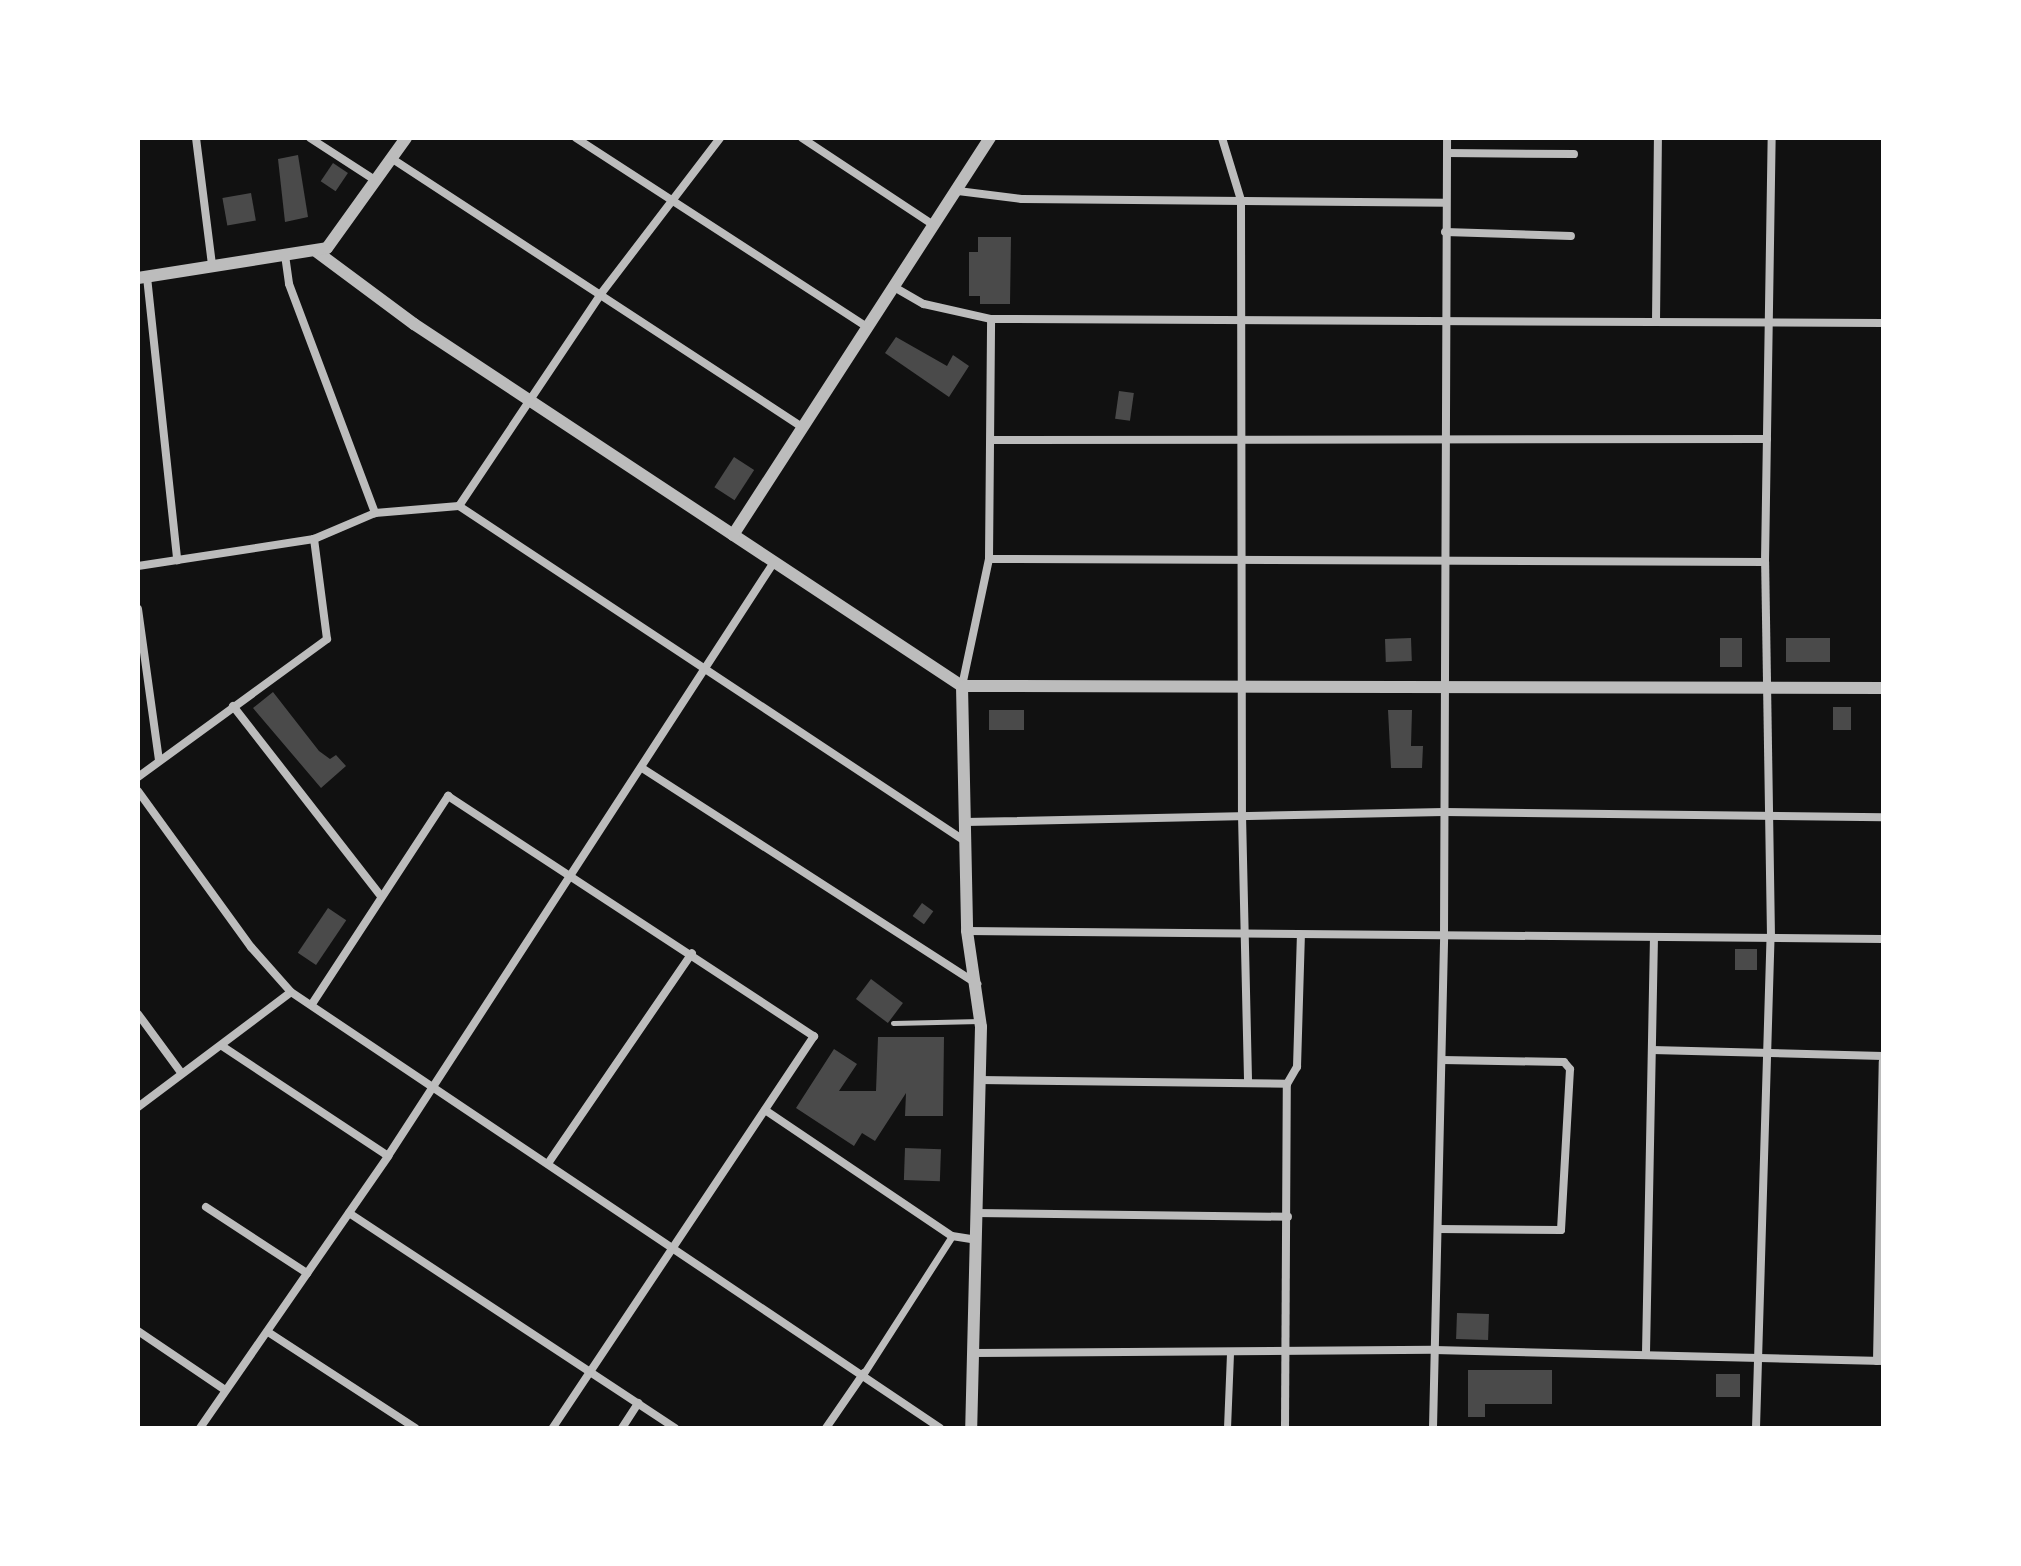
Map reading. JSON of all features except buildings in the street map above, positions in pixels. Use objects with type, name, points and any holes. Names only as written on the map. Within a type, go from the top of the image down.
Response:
[{"type":"street","points":[[196,138],[212,264]]},
{"type":"street","points":[[310,138],[375,180]]},
{"type":"street","points":[[177,560],[142,277],[212,264],[317,252],[334,241],[406,138]]},
{"type":"street","points":[[576,138],[672,204],[867,327]]},
{"type":"street","points":[[459,506],[600,295],[720,138]]},
{"type":"street","points":[[802,138],[935,226]]},
{"type":"street","points":[[733,535],[990,138]]},
{"type":"street","points":[[1222,138],[1241,200],[1245,438],[1242,815],[1248,1080]]},
{"type":"street","points":[[1433,1428],[1444,936],[1447,138]]},
{"type":"street","points":[[1656,322],[1658,138]]},
{"type":"street","points":[[1756,1428],[1762,1358],[1771,937],[1765,562],[1772,138]]},
{"type":"street","points":[[1447,153],[1574,154]]},
{"type":"street","points":[[391,158],[801,426]]},
{"type":"street","points":[[958,191],[1022,199],[1446,203]]},
{"type":"street","points":[[1445,232],[1571,236]]},
{"type":"street","points":[[317,252],[529,401],[962,686],[1883,688]]},
{"type":"street","points":[[285,255],[289,284],[375,513]]},
{"type":"street","points":[[894,287],[924,304],[991,319],[1883,323]]},
{"type":"street","points":[[971,1428],[980,1021],[967,931],[962,686],[989,559],[993,440],[991,319]]},
{"type":"street","points":[[993,440],[1767,439]]},
{"type":"street","points":[[138,566],[314,539],[375,513],[459,506],[965,841]]},
{"type":"street","points":[[138,777],[327,639],[314,539]]},
{"type":"street","points":[[989,559],[1765,562]]},
{"type":"street","points":[[200,1428],[388,1156],[708,669],[774,562]]},
{"type":"street","points":[[138,609],[159,761]]},
{"type":"street","points":[[233,706],[381,896]]},
{"type":"street","points":[[642,768],[977,985]]},
{"type":"street","points":[[138,791],[251,947],[291,992],[435,1084],[864,1373],[940,1428]]},
{"type":"street","points":[[312,1004],[448,796],[455,796],[814,1036],[553,1428]]},
{"type":"street","points":[[965,822],[1444,812],[1883,817]]},
{"type":"street","points":[[967,931],[1883,939]]},
{"type":"street","points":[[1285,1428],[1287,1084],[1297,1067],[1301,935]]},
{"type":"street","points":[[1646,1353],[1654,937]]},
{"type":"street","points":[[549,1162],[692,953]]},
{"type":"street","points":[[138,1107],[291,992]]},
{"type":"street","points":[[138,1014],[182,1074]]},
{"type":"street","points":[[222,1046],[388,1156]]},
{"type":"street","points":[[973,1353],[1434,1350],[1880,1361],[1883,1059],[1652,1050]]},
{"type":"street","points":[[1438,1229],[1561,1230],[1570,1069],[1564,1062],[1442,1060]]},
{"type":"street","points":[[979,1080],[1248,1080],[1287,1084]]},
{"type":"street","points":[[765,1110],[952,1236],[976,1240]]},
{"type":"street","points":[[206,1207],[307,1273]]},
{"type":"street","points":[[349,1213],[675,1428]]},
{"type":"street","points":[[975,1213],[1288,1217]]},
{"type":"street","points":[[826,1428],[952,1236]]},
{"type":"street","points":[[138,1331],[225,1390]]},
{"type":"street","points":[[268,1332],[415,1428]]},
{"type":"street","points":[[1227,1428],[1230,1352]]},
{"type":"street","points":[[622,1428],[638,1403]]},
{"type":"lane","points":[[893,1023],[980,1021]]}]
